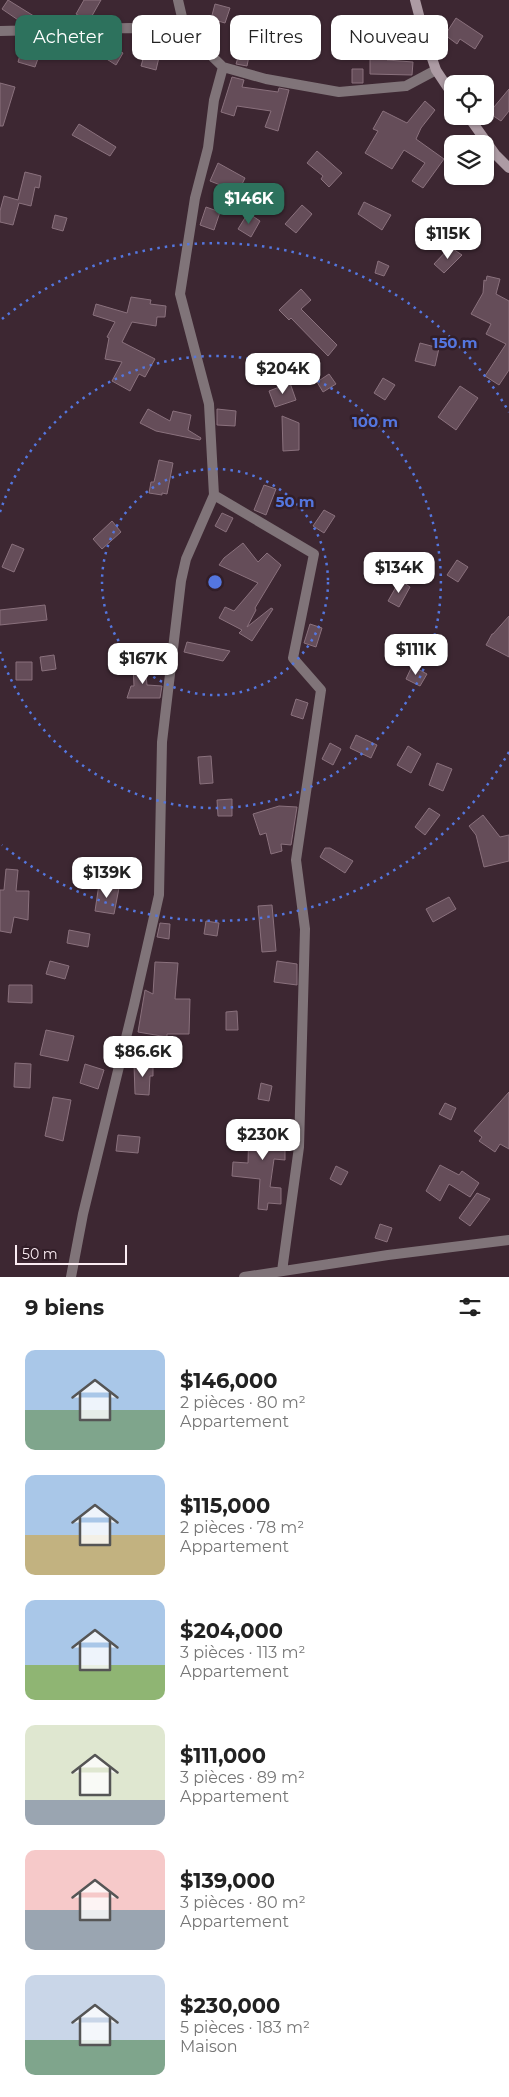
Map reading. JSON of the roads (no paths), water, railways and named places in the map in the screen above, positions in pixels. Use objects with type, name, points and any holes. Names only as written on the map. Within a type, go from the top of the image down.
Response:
[{"type":"street","points":[[178,0],[182,15]]},
{"type":"street","points":[[415,0],[436,70],[444,82]]},
{"type":"street","points":[[0,31],[132,28]]},
{"type":"street","points":[[216,60],[223,67],[266,79],[339,92],[406,86],[436,70]]},
{"type":"street","points":[[71,1277],[83,1214],[159,895],[162,742],[181,581],[186,559],[214,494],[208,404],[180,294],[195,198],[208,148],[214,100],[223,67]]},
{"type":"street","points":[[474,125],[495,154],[509,168]]},
{"type":"street","points":[[214,494],[314,554],[293,658],[321,690],[296,860],[305,928],[299,1147],[282,1271]]},
{"type":"street","points":[[244,1277],[388,1255],[509,1240]]}]
